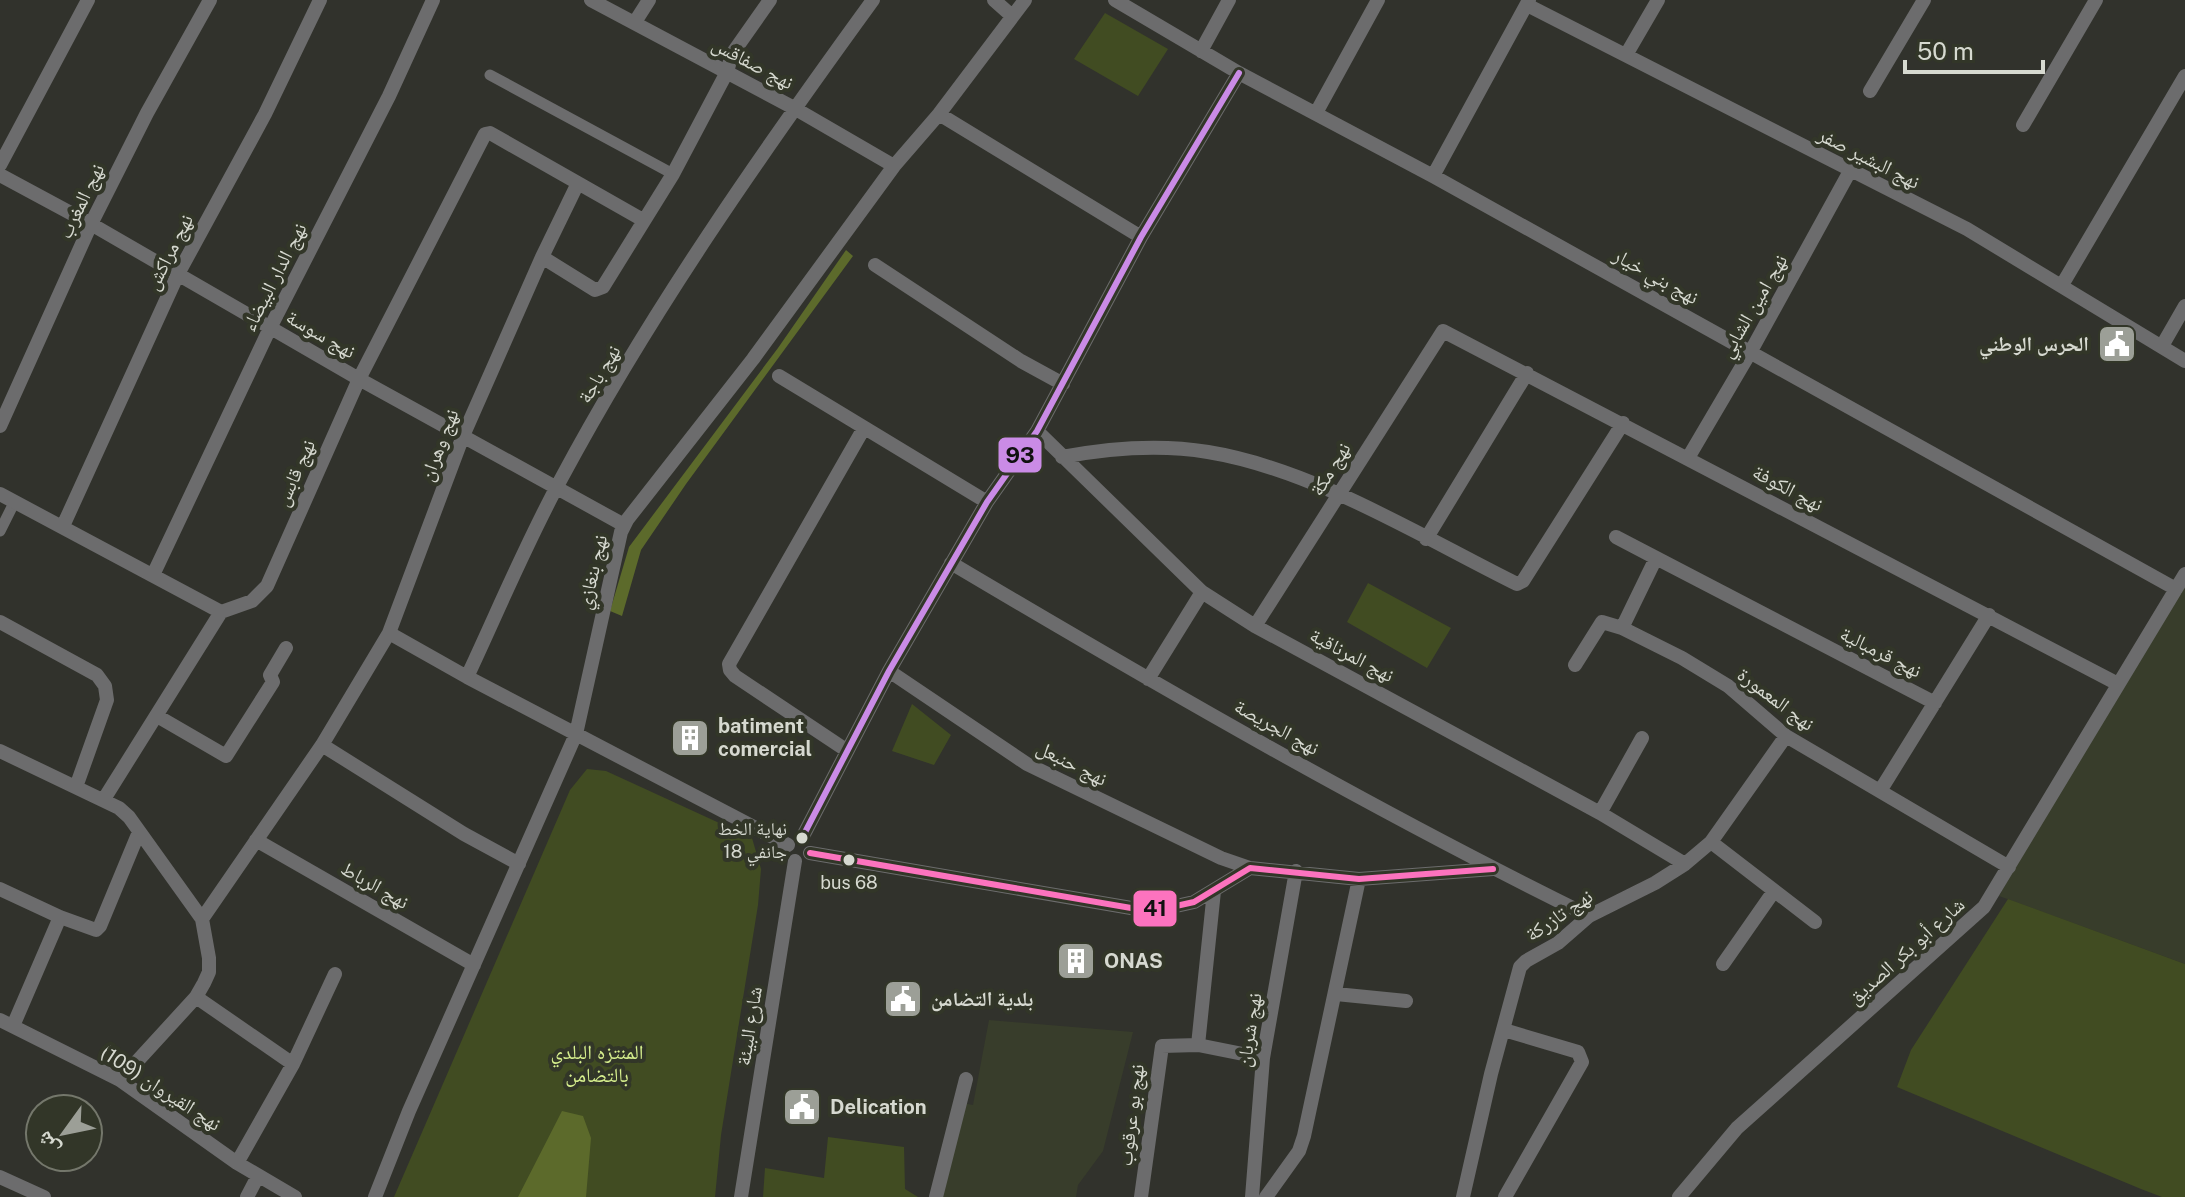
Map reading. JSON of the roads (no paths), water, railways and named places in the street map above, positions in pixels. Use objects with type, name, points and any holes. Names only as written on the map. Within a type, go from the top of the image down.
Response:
[{"type":"street","points":[[0,165],[88,0]]},
{"type":"street","name":"نهج المغرب","points":[[0,426],[91,224],[147,113],[210,0]]},
{"type":"street","name":"نهج مراكش","points":[[63,526],[178,274],[265,114],[320,0]]},
{"type":"street","name":"نهج الدار البيضاء","points":[[153,575],[270,328],[389,96],[433,0]]},
{"type":"street","name":"نهج صفاقس","points":[[591,0],[794,108],[894,166]]},
{"type":"street","points":[[635,22],[649,0]]},
{"type":"street","points":[[542,257],[595,290],[600,290],[673,174],[727,72],[732,54],[770,0]]},
{"type":"street","name":"نهج باجة","points":[[467,677],[557,486],[666,299],[794,108],[873,0]]},
{"type":"street","points":[[994,0],[1012,16]]},
{"type":"street","name":"نهج بنغازي","points":[[375,1197],[409,1111],[576,734],[624,525],[753,359],[894,166],[939,114],[1025,0]]},
{"type":"street","name":"نهج بني خيار","points":[[1115,0],[1239,73],[1751,351],[2176,589]]},
{"type":"street","points":[[1201,51],[1229,0]]},
{"type":"street","points":[[1316,113],[1378,0]]},
{"type":"street","points":[[1626,55],[1658,0]]},
{"type":"street","points":[[1870,91],[1924,0]]},
{"type":"street","points":[[2023,125],[2096,0]]},
{"type":"street","points":[[1433,176],[1528,3]]},
{"type":"street","name":"نهج البشير صفر","points":[[1528,3],[1967,229],[2185,361]]},
{"type":"street","points":[[389,633],[576,734],[795,841],[809,844],[810,853],[803,861],[795,861],[788,855],[795,841],[889,671],[987,502],[1037,431],[1141,237],[1239,73]]},
{"type":"street","points":[[490,75],[673,174]]},
{"type":"street","points":[[2062,285],[2185,76]]},
{"type":"street","points":[[939,114],[1141,237]]},
{"type":"street","name":"نهج قابس","points":[[221,612],[252,601],[267,586],[359,379],[487,133],[578,183]]},
{"type":"street","name":"نهج امين الشابي","points":[[1688,458],[1850,171]]},
{"type":"street","name":"نهج سوسة","points":[[0,175],[624,525]]},
{"type":"street","points":[[578,183],[643,220]]},
{"type":"street","name":"نهج وهران","points":[[202,919],[322,745],[389,633],[463,436],[578,183]]},
{"type":"street","points":[[875,265],[1021,361],[1063,384]]},
{"type":"street","points":[[2162,346],[2185,306]]},
{"type":"street","name":"نهج الكوفة","points":[[1440,334],[1448,332],[2118,684]]},
{"type":"street","name":"نهج مكة","points":[[1255,626],[1440,334]]},
{"type":"street","points":[[1426,539],[1527,373]]},
{"type":"street","points":[[779,376],[987,502]]},
{"type":"street","points":[[1062,457],[1099,450],[1149,447],[1208,452],[1249,462],[1338,493],[1517,584],[1521,583],[1623,423]]},
{"type":"street","points":[[846,750],[735,676],[729,664],[864,428]]},
{"type":"street","name":"نهج المرناقية","points":[[1037,431],[1202,592],[1255,626],[1600,813],[1685,864]]},
{"type":"street","points":[[0,494],[221,612],[104,799]]},
{"type":"street","points":[[0,531],[15,501]]},
{"type":"street","name":"نهج قرمبالية","points":[[1907,688],[1656,558],[1616,537],[1907,688],[1935,703]]},
{"type":"street","points":[[1575,665],[1602,622],[1622,628],[1656,558]]},
{"type":"street","name":"نهج الجريصة","points":[[951,563],[1148,679],[1493,869],[1589,916]]},
{"type":"street","name":"شارع أبو بكر الصديق","points":[[1679,1197],[1737,1128],[1978,915],[1990,900],[2185,574]]},
{"type":"street","points":[[1148,679],[1202,592]]},
{"type":"street","points":[[1880,791],[1989,615]]},
{"type":"street","points":[[0,622],[97,675],[105,686],[107,700],[76,787]]},
{"type":"street","name":"نهج المعمورة","points":[[1622,628],[1682,658],[1728,686],[1786,736],[2009,867]]},
{"type":"street","points":[[157,716],[226,756],[273,682],[270,675],[286,648]]},
{"type":"street","name":"نهج حنبعل","points":[[889,671],[1027,764],[1221,858],[1250,868],[1359,879],[1493,869]]},
{"type":"street","name":"نهج تازركة","points":[[1463,1197],[1491,1074],[1520,967],[1558,943],[1589,916],[1655,883],[1711,842],[1786,736]]},
{"type":"street","points":[[1600,813],[1642,738]]},
{"type":"street","points":[[322,745],[464,834],[519,864]]},
{"type":"street","points":[[0,751],[119,808],[202,919],[209,972],[196,997],[120,1080]]},
{"type":"street","points":[[0,889],[96,930],[139,832]]},
{"type":"street","name":"نهج الرباط","points":[[256,840],[474,965]]},
{"type":"street","points":[[1711,842],[1815,922]]},
{"type":"street","points":[[810,853],[1137,909],[1167,908],[1194,902],[1250,868]]},
{"type":"street","name":"شارع البيئة","points":[[741,1197],[795,861]]},
{"type":"street","name":"نهج شربان","points":[[1252,1197],[1263,1058],[1296,871]]},
{"type":"street","points":[[1266,1197],[1299,1151],[1304,1136],[1359,879]]},
{"type":"street","points":[[1198,1045],[1214,891]]},
{"type":"street","points":[[1723,964],[1774,891]]},
{"type":"street","points":[[6,1023],[60,917]]},
{"type":"street","points":[[237,1163],[293,1064],[335,974]]},
{"type":"street","points":[[1336,994],[1406,1001]]},
{"type":"street","points":[[196,997],[293,1064]]},
{"type":"street","name":"نهج القيروان (109)","points":[[6,1023],[120,1080],[237,1163],[295,1197]]},
{"type":"street","points":[[1504,1030],[1578,1052],[1582,1056],[1582,1062],[1505,1197]]},
{"type":"street","name":"نهج بو عرقوب","points":[[1141,1197],[1160,1050],[1166,1044],[1198,1045],[1263,1058]]},
{"type":"street","points":[[936,1197],[966,1079]]},
{"type":"street","points":[[247,1197],[258,1176]]},
{"type":"street","points":[[0,1177],[44,1197]]},
{"type":"place","name":"الحرس الوطني","points":[[2117,344]]},
{"type":"place","name":"batiment comercial","points":[[690,738]]},
{"type":"place","name":"نهاية الخط 18 جانفي","points":[[802,838]]},
{"type":"place","name":"bus 68","points":[[849,860]]},
{"type":"place","name":"ONAS","points":[[1076,961]]},
{"type":"place","name":"بلدية التضامن","points":[[903,999]]},
{"type":"place","name":"Delication","points":[[802,1107]]},
{"type":"park label","name":"المنتزه البلدي بالتضامن","points":[[597,1064]]}]
